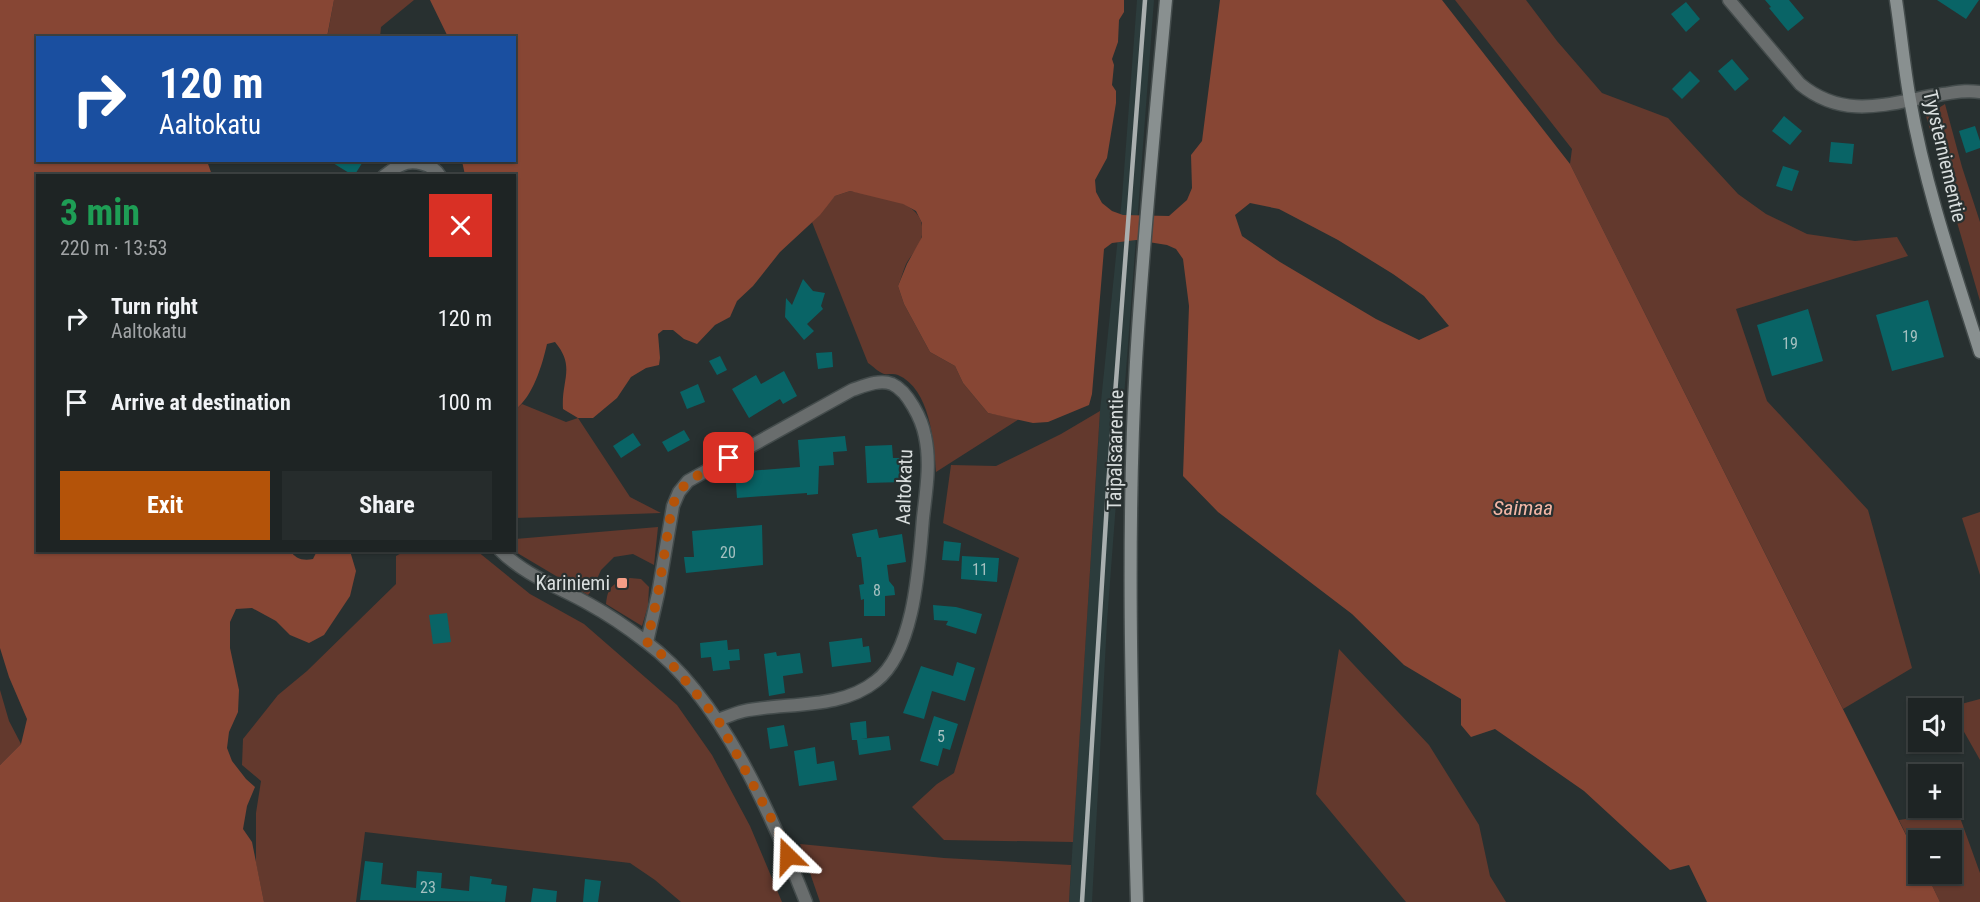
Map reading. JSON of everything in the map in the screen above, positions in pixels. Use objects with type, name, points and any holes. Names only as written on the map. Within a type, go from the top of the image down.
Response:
[{"type":"main road","name":"Taipalsaarentie","points":[[1137,902],[1132,593],[1136,363],[1148,193],[1166,0]]},
{"type":"main road","name":"Tyysterniementie","points":[[1896,0],[1910,100],[1932,194],[1980,352]]},
{"type":"street","points":[[1729,0],[1800,84],[1814,95],[1846,107],[1910,100],[1963,89],[1980,92]]},
{"type":"street","points":[[387,174],[402,164],[420,162],[437,170],[439,174]]},
{"type":"street","name":"Aaltokatu","points":[[647,642],[658,594],[672,506],[688,481],[852,390],[873,383],[891,384],[909,398],[925,434],[928,463],[917,591],[903,639],[892,664],[876,681],[849,695],[819,702],[744,711],[718,720]]},
{"type":"street","points":[[503,552],[528,571],[590,605],[647,642],[669,661],[718,720],[777,829],[806,902]]},
{"type":"shaded area","points":[[334,0],[414,0],[381,27],[380,36],[327,36]]},
{"type":"shaded area","points":[[1137,0],[1154,0],[1107,622],[1092,902],[1069,902],[1100,411],[1122,198]]},
{"type":"shaded area","points":[[1455,0],[1526,0],[1557,41],[1602,93],[1668,118],[1738,194],[1766,214],[1807,234],[1855,241],[1897,237],[1908,256],[1736,309],[1767,401],[1868,510],[1912,668],[1843,709],[1570,164],[1572,149]]},
{"type":"shaded area","points":[[1945,104],[1980,222],[1980,301],[1926,116]]},
{"type":"shaded area","points":[[850,191],[898,201],[917,214],[922,223],[921,239],[906,264],[898,286],[904,304],[930,352],[955,366],[963,383],[988,413],[1019,419],[936,472],[932,431],[924,404],[909,382],[898,375],[882,373],[868,363],[812,222],[835,196]]},
{"type":"shaded area","points":[[522,404],[566,422],[578,418],[630,497],[661,513],[516,518],[516,409]]},
{"type":"shaded area","points":[[1100,411],[1073,842],[944,840],[912,807],[937,784],[954,773],[1019,558],[943,523],[951,465],[996,466],[1061,434]]},
{"type":"shaded area","points":[[1980,512],[1980,575],[1962,518]]},
{"type":"shaded area","points":[[658,527],[654,565],[633,554],[614,557],[601,570],[588,595],[516,552],[516,539]]},
{"type":"shaded area","points":[[403,552],[478,552],[530,594],[584,624],[677,705],[712,755],[750,826],[782,902],[681,902],[630,863],[365,832],[356,902],[264,902],[256,863],[256,813],[261,781],[242,765],[243,739],[278,695],[307,671],[396,584],[396,556]]},
{"type":"shaded area","points":[[630,578],[641,579],[649,587],[648,606],[642,626],[606,604],[612,586]]},
{"type":"shaded area","points":[[1339,649],[1429,745],[1479,825],[1490,876],[1506,902],[1406,902],[1316,794]]},
{"type":"shaded area","points":[[0,690],[9,721],[21,744],[0,765]]},
{"type":"shaded area","points":[[1980,699],[1980,760],[1962,728],[1962,704]]},
{"type":"shaded area","points":[[1960,818],[1980,873],[1980,902],[1940,902],[1931,884],[1962,884],[1962,830],[1908,830],[1908,838],[1899,820]]},
{"type":"shaded area","points":[[800,844],[944,858],[1071,865],[1069,902],[820,902]]},
{"type":"water","points":[[0,0],[334,0],[327,36],[36,36],[36,162],[207,162],[212,174],[36,174],[36,552],[291,552],[300,559],[306,560],[313,559],[316,552],[350,552],[356,571],[350,596],[324,635],[309,643],[290,635],[276,621],[252,608],[236,609],[230,622],[230,648],[239,690],[238,712],[229,732],[227,748],[232,761],[255,787],[247,806],[243,829],[252,842],[264,902],[0,902],[0,765],[21,744],[27,719],[9,677],[0,648]]},
{"type":"water","name":"Saimaa","points":[[430,0],[1124,0],[1124,12],[1119,20],[1118,42],[1112,59],[1114,65],[1112,85],[1116,91],[1116,103],[1107,158],[1095,180],[1096,192],[1102,203],[1112,211],[1123,215],[1169,216],[1187,200],[1192,188],[1191,155],[1202,141],[1220,0],[1442,0],[1570,164],[1908,839],[1908,884],[1931,884],[1940,902],[1707,902],[1689,865],[1670,870],[1584,791],[1495,729],[1471,737],[1461,725],[1461,699],[1404,665],[1352,614],[1218,512],[1183,476],[1189,306],[1183,259],[1176,249],[1167,245],[1136,240],[1112,243],[1104,249],[1092,394],[1089,405],[1048,422],[1033,423],[988,413],[963,383],[955,366],[930,352],[904,304],[898,286],[922,237],[922,223],[916,211],[903,204],[850,191],[835,196],[820,215],[780,252],[753,286],[737,301],[730,317],[715,325],[697,344],[684,339],[673,330],[663,330],[658,334],[659,365],[646,368],[631,377],[617,398],[593,418],[578,418],[563,409],[566,367],[565,359],[555,342],[547,344],[532,389],[516,409],[516,174],[465,174],[462,162],[516,162],[516,36],[448,36]],"holes":[[[1250,203],[1279,209],[1338,240],[1424,296],[1449,326],[1419,340],[1376,319],[1280,262],[1242,236],[1235,215]]]},
{"type":"building","points":[[1765,0],[1789,0],[1804,18],[1788,31]]},
{"type":"building","points":[[1937,0],[1979,0],[1966,19]]},
{"type":"building","points":[[1686,2],[1700,19],[1686,32],[1671,14]]},
{"type":"building","points":[[1732,59],[1749,79],[1735,91],[1718,71]]},
{"type":"building","points":[[1690,71],[1700,81],[1682,99],[1672,89]]},
{"type":"building","points":[[1784,116],[1802,131],[1790,145],[1772,131]]},
{"type":"building","points":[[1975,126],[1980,148],[1966,153],[1959,131]]},
{"type":"building","points":[[1831,142],[1854,144],[1852,164],[1829,162]]},
{"type":"building","points":[[331,162],[363,162],[355,174],[351,174]]},
{"type":"building","points":[[1783,166],[1799,171],[1792,191],[1776,186]]},
{"type":"building","points":[[803,279],[813,291],[825,293],[821,306],[823,309],[807,324],[814,331],[804,340],[785,317],[786,298],[792,305]]},
{"type":"building","points":[[1928,300],[1944,357],[1892,371],[1876,315]]},
{"type":"building","points":[[1808,309],[1823,361],[1772,376],[1757,325]]},
{"type":"building","points":[[832,352],[833,367],[818,369],[816,353]]},
{"type":"building","points":[[720,356],[727,370],[717,375],[709,361]]},
{"type":"building","points":[[784,371],[797,396],[783,404],[780,399],[749,418],[732,389],[756,375],[761,384]]},
{"type":"building","points":[[698,384],[705,402],[687,409],[680,392]]},
{"type":"building","points":[[684,430],[690,440],[668,452],[662,442]]},
{"type":"building","points":[[633,433],[641,445],[621,458],[613,446]]},
{"type":"building","points":[[845,436],[847,451],[833,452],[834,465],[819,466],[818,494],[737,498],[735,472],[800,467],[798,440]]},
{"type":"building","points":[[892,445],[893,458],[903,458],[904,482],[867,483],[865,446]]},
{"type":"building","points":[[762,525],[763,565],[686,573],[684,557],[694,557],[692,531]]},
{"type":"building","points":[[877,529],[879,538],[902,534],[906,562],[887,565],[889,581],[894,587],[895,595],[885,596],[885,616],[864,616],[864,599],[861,600],[859,585],[864,584],[861,557],[857,557],[852,534]]},
{"type":"building","points":[[944,541],[961,543],[959,561],[942,560]]},
{"type":"building","points":[[962,556],[999,558],[997,582],[961,579]]},
{"type":"building","points":[[933,605],[956,607],[982,614],[976,634],[946,625],[948,621],[934,620]]},
{"type":"building","points":[[447,613],[451,642],[433,644],[429,615]]},
{"type":"building","points":[[862,638],[863,647],[869,646],[871,662],[832,667],[829,642]]},
{"type":"building","points":[[727,640],[728,650],[739,649],[740,660],[729,661],[730,669],[713,671],[711,657],[701,658],[700,643]]},
{"type":"building","points":[[776,652],[777,656],[800,653],[803,673],[783,676],[785,693],[769,696],[764,654]]},
{"type":"building","points":[[957,662],[975,668],[965,701],[932,691],[924,719],[903,713],[921,666],[953,676]]},
{"type":"building","points":[[934,716],[958,724],[950,750],[943,748],[938,766],[920,761]]},
{"type":"building","points":[[866,721],[867,738],[861,739],[889,736],[891,750],[859,755],[857,740],[852,740],[850,723]]},
{"type":"building","points":[[784,725],[788,746],[770,749],[767,728]]},
{"type":"building","points":[[815,747],[817,764],[834,761],[837,780],[799,786],[794,751]]},
{"type":"building","points":[[365,861],[383,863],[381,884],[416,888],[417,871],[442,873],[441,888],[469,891],[470,876],[492,879],[491,884],[507,886],[505,902],[360,900]]},
{"type":"building","points":[[585,879],[601,881],[598,902],[583,902]]},
{"type":"building","points":[[533,888],[557,891],[556,902],[531,902]]},
{"type":"railway","points":[[1082,902],[1108,487],[1145,0]]},
{"type":"place","name":"Kariniemi","points":[[622,583]]},
{"type":"route","points":[[729,458],[688,481],[672,506],[658,594],[647,642],[669,661],[718,720],[777,829],[788,856]]}]
